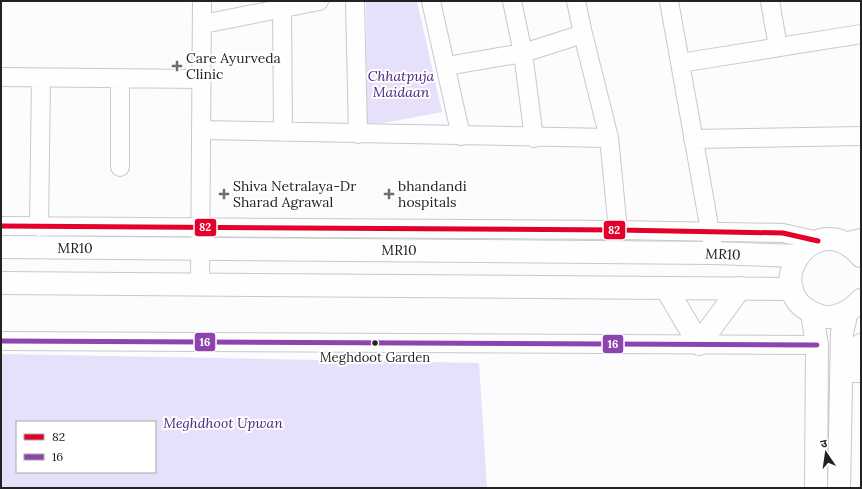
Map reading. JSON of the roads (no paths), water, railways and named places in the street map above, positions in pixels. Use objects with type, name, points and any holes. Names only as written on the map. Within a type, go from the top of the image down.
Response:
[{"type":"main road","name":"MR10","points":[[1,247],[201,238],[797,256]]},
{"type":"main road","points":[[854,306],[836,316],[824,316],[812,313],[803,307],[796,299],[790,278],[792,267],[797,256],[806,246],[818,241],[830,239],[852,240],[854,248],[861,256]]},
{"type":"main road","points":[[1,283],[792,289]]},
{"type":"main road","points":[[666,288],[700,344],[740,288]]},
{"type":"main road","points":[[839,488],[848,371],[842,332],[854,306]]},
{"type":"main road","points":[[812,313],[816,345],[816,488]]},
{"type":"main road","points":[[848,371],[861,345]]},
{"type":"street","points":[[200,284],[202,1]]},
{"type":"street","points":[[203,24],[282,7],[319,1]]},
{"type":"street","points":[[355,1],[358,134]]},
{"type":"street","points":[[431,1],[447,66],[461,136]]},
{"type":"street","points":[[512,1],[522,52],[534,138]]},
{"type":"street","points":[[576,1],[582,34],[609,138],[618,230]]},
{"type":"street","points":[[669,1],[711,231],[713,253]]},
{"type":"street","points":[[770,1],[778,47]]},
{"type":"street","points":[[282,7],[283,132]]},
{"type":"street","points":[[447,66],[522,52],[582,34]]},
{"type":"street","points":[[680,63],[861,34]]},
{"type":"street","points":[[1,77],[201,79]]},
{"type":"street","points":[[39,227],[41,78]]},
{"type":"street","points":[[120,78],[120,167]]},
{"type":"street","points":[[201,130],[534,138],[609,138]]},
{"type":"street","points":[[693,139],[861,136]]},
{"type":"street","points":[[1,226],[39,227],[201,238],[618,230],[783,233],[818,241]]},
{"type":"street","points":[[1,341],[816,345]]},
{"type":"place","name":"Care Ayurveda Clinic","points":[[177,66]]},
{"type":"place","name":"Shiva Netralaya-Dr Sharad Agrawal","points":[[224,194]]},
{"type":"place","name":"bhandandi hospitals","points":[[389,194]]},
{"type":"place","name":"Meghdoot Garden","points":[[375,343]]},
{"type":"park label","name":"Chhatpuja Maidaan","points":[[401,84]]},
{"type":"park label","name":"Meghdhoot Upwan","points":[[223,423]]}]
